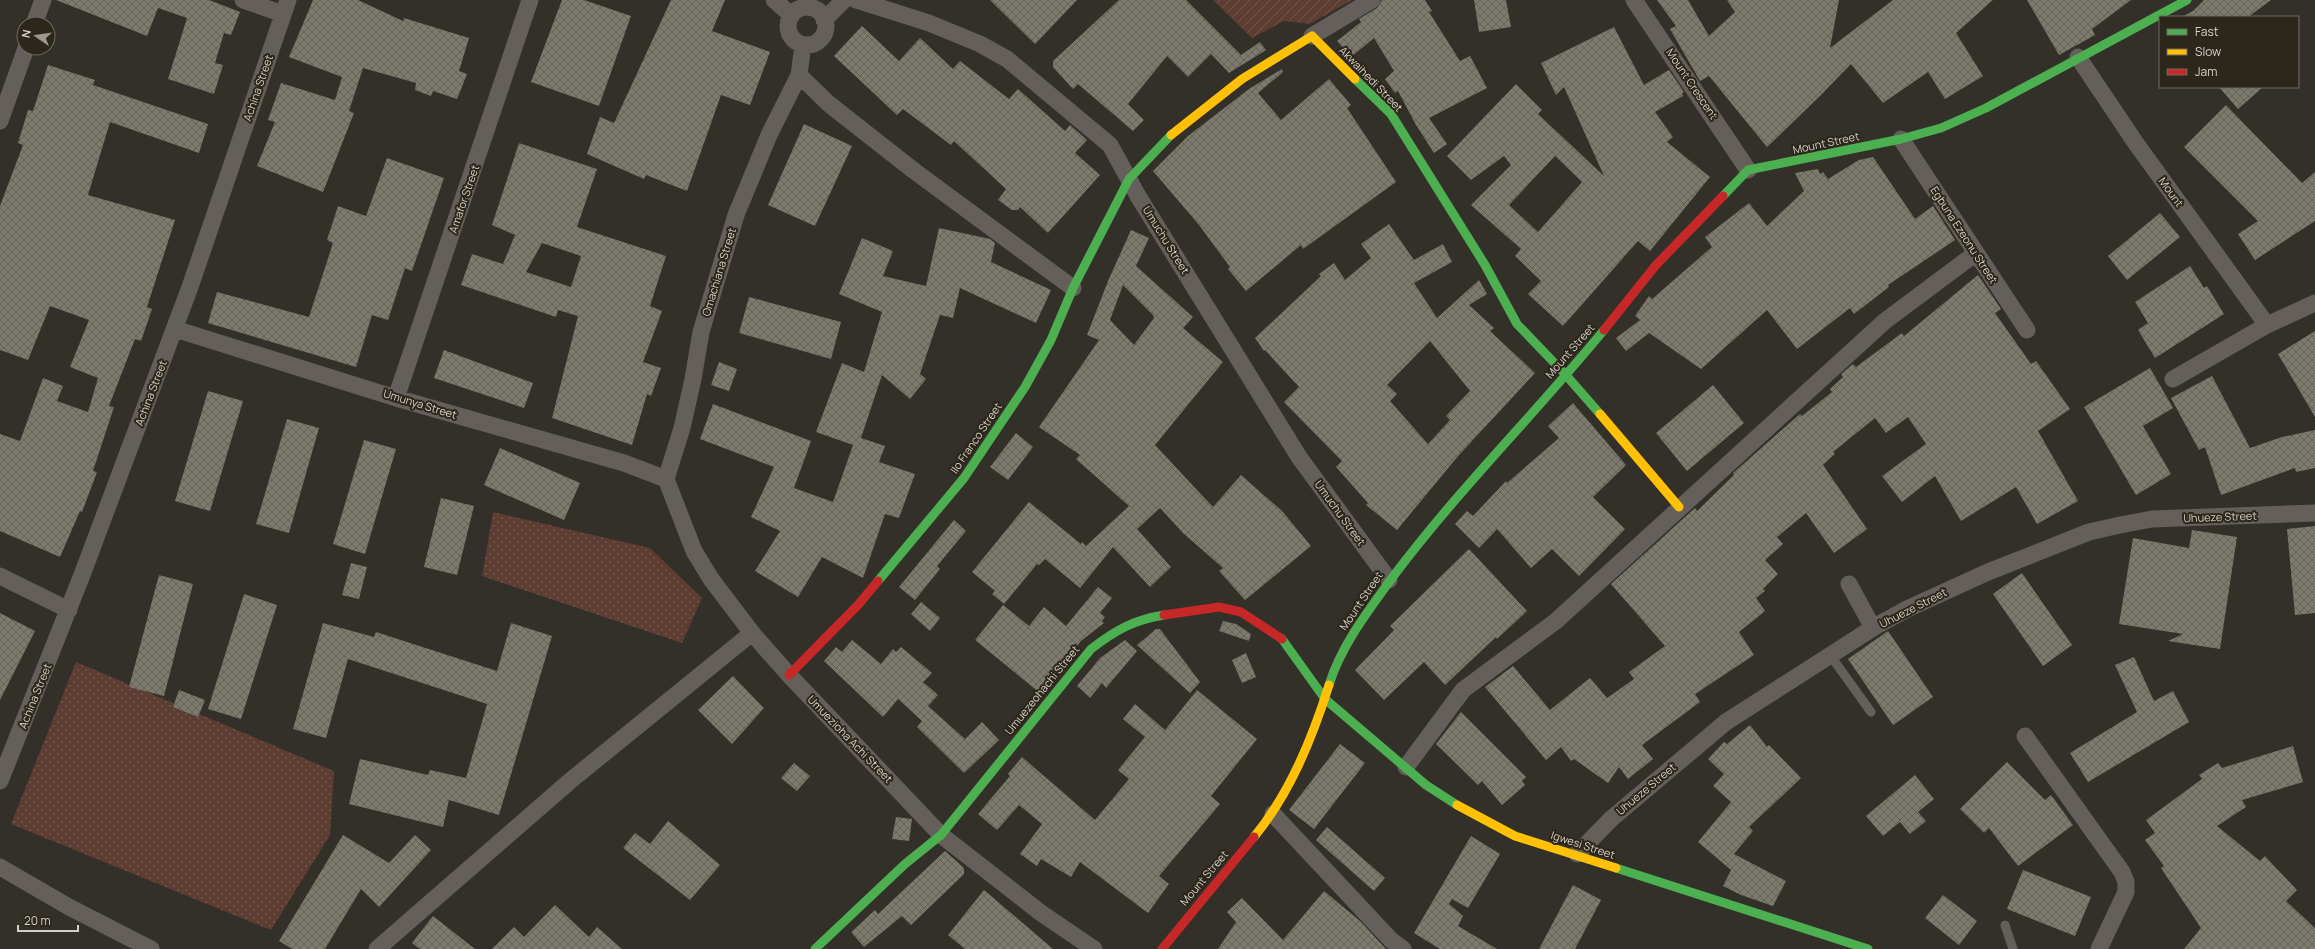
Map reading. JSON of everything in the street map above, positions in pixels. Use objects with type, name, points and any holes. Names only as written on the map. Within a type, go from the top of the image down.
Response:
[{"type":"street","points":[[37,16],[43,0]]},
{"type":"street","points":[[243,0],[285,7]]},
{"type":"street","name":"Amafor Street","points":[[396,398],[530,0]]},
{"type":"street","points":[[774,0],[791,15]]},
{"type":"street","points":[[824,20],[844,0]]},
{"type":"street","name":"Umuchu Street","points":[[856,0],[929,23],[980,44],[1007,59],[1110,145],[1129,179],[1299,457],[1390,580]]},
{"type":"street","points":[[1129,179],[1181,126],[1242,79],[1372,0]]},
{"type":"street","name":"Mount Crescent","points":[[1634,0],[1748,170]]},
{"type":"street","name":"Mount Street","points":[[1162,949],[1273,814],[1304,753],[1325,698],[1335,666],[1372,605],[1423,536],[1565,374],[1595,342],[1656,265],[1748,170],[1901,139],[1941,128],[1986,108],[2078,57],[2187,0]]},
{"type":"street","name":"Achina Street","points":[[0,781],[69,610],[175,329],[285,7]]},
{"type":"street","points":[[800,8],[811,8],[820,13],[824,20],[825,30],[820,40],[810,45],[802,44],[794,40],[789,33],[788,23],[791,15],[800,8]]},
{"type":"street","name":"Akwaihedi Street","points":[[1312,36],[1391,114],[1485,265],[1517,324],[1565,374],[1679,507]]},
{"type":"street","points":[[802,44],[799,75],[829,104],[901,161],[1073,288]]},
{"type":"street","points":[[0,121],[23,56]]},
{"type":"street","name":"Mount","points":[[2078,57],[2135,142],[2267,325]]},
{"type":"street","name":"Omachiana Street","points":[[666,478],[682,428],[693,379],[701,332],[736,215],[769,135],[799,75]]},
{"type":"street","name":"Egbuna Ezeonu Street","points":[[1901,139],[2027,330]]},
{"type":"street","name":"Ilo Franco Street","points":[[789,675],[858,604],[964,478],[1025,387],[1051,340],[1073,288],[1129,179]]},
{"type":"street","points":[[1406,767],[1463,690],[1556,621],[1679,507],[1885,321],[1976,253]]},
{"type":"street","points":[[2173,379],[2267,325],[2315,303]]},
{"type":"street","name":"Umunya Street","points":[[175,329],[396,398],[624,463],[666,478]]},
{"type":"street","name":"Umuezioha Achi Street","points":[[666,478],[694,551],[711,579],[752,633],[789,675],[941,835],[1040,913],[1094,949]]},
{"type":"street","name":"Uhueze Street","points":[[1577,854],[1611,819],[1726,722],[1873,628],[1907,609],[1988,572],[2089,532],[2152,519],[2315,513]]},
{"type":"street","points":[[0,576],[69,610]]},
{"type":"street","points":[[1849,584],[1873,628]]},
{"type":"street","name":"Umuezeohachi Street","points":[[816,949],[905,864],[941,835],[1091,649],[1114,631],[1141,619],[1219,607],[1241,612],[1280,637],[1325,698]]},
{"type":"street","points":[[376,949],[570,781],[752,633]]},
{"type":"street","name":"Igwesi Street","points":[[1325,698],[1426,785],[1476,816],[1515,836],[1577,854],[1646,879],[1868,949]]},
{"type":"street","points":[[2025,736],[2122,872],[2126,882],[2126,892],[2100,949]]},
{"type":"street","points":[[1273,814],[1391,940],[1403,949]]},
{"type":"street","points":[[0,867],[69,907],[151,949]]},
{"type":"lane","points":[[1830,655],[1870,712]]},
{"type":"lane","points":[[2005,925],[2013,949]]},
{"type":"shaded area","points":[[1213,0],[1352,0],[1310,24],[1284,21],[1252,38]]},
{"type":"shaded area","points":[[493,512],[650,548],[702,598],[682,643],[482,576]]},
{"type":"shaded area","points":[[76,662],[334,771],[330,835],[271,930],[11,824]]},
{"type":"building","points":[[56,0],[209,0],[240,12],[231,35],[224,33],[215,63],[223,65],[214,94],[168,79],[187,18],[158,8],[147,36]]},
{"type":"building","points":[[313,0],[358,0],[403,21],[404,18],[469,38],[459,71],[467,74],[457,99],[433,91],[431,96],[415,90],[416,83],[363,68],[349,111],[354,113],[323,192],[257,166],[275,122],[268,120],[281,83],[335,100],[342,77],[289,57]]},
{"type":"building","points":[[562,0],[584,0],[631,16],[599,106],[531,82]]},
{"type":"building","points":[[671,0],[725,0],[712,31],[770,52],[750,105],[721,95],[687,191],[646,175],[644,179],[587,154],[600,117],[614,123]]},
{"type":"building","points":[[990,0],[1077,0],[1035,44]]},
{"type":"building","points":[[1119,0],[1186,0],[1241,55],[1260,42],[1266,50],[1229,73],[1211,54],[1188,77],[1167,56],[1128,104],[1144,120],[1133,131],[1078,84],[1073,89],[1053,67],[1053,61]]},
{"type":"building","points":[[1382,0],[1425,0],[1432,11],[1429,12],[1460,61],[1470,56],[1487,88],[1429,118],[1447,144],[1434,153],[1416,125],[1398,91],[1395,93],[1385,79],[1394,71],[1374,38],[1351,57],[1337,41],[1361,22],[1359,19],[1377,8]]},
{"type":"building","points":[[1474,0],[1506,0],[1511,27],[1479,32]]},
{"type":"building","points":[[1657,0],[1688,0],[1709,36],[1735,12],[1727,0],[1839,0],[1830,48],[1893,0],[1993,0],[1956,33],[1983,76],[1945,99],[1928,72],[1883,103],[1851,64],[1767,147],[1709,76],[1700,81],[1670,29],[1676,26]]},
{"type":"building","points":[[2027,0],[2131,0],[2092,29],[2095,35],[2059,55]]},
{"type":"building","points":[[2204,0],[2271,0],[2249,16],[2184,16],[2193,11]]},
{"type":"building","points":[[862,26],[899,61],[920,38],[953,69],[960,61],[1009,99],[1018,89],[1065,131],[1070,125],[1087,140],[1075,153],[1100,175],[1048,233],[1020,207],[1018,210],[1012,210],[998,200],[1006,189],[954,141],[951,145],[903,109],[897,115],[834,56]]},
{"type":"building","points":[[1614,27],[1644,85],[1669,70],[1684,92],[1682,93],[1683,96],[1655,112],[1673,137],[1667,142],[1710,177],[1650,251],[1638,241],[1563,326],[1528,294],[1541,281],[1515,256],[1521,249],[1471,205],[1511,165],[1504,156],[1471,180],[1447,156],[1516,84],[1542,110],[1538,114],[1604,176],[1564,87],[1556,95],[1541,63]],"holes":[[[1555,156],[1582,182],[1538,232],[1509,205]]]},
{"type":"building","points":[[48,65],[95,80],[93,85],[208,124],[199,153],[110,122],[88,195],[175,220],[147,307],[152,309],[141,341],[135,339],[109,406],[114,407],[93,471],[97,472],[82,512],[80,511],[60,557],[0,531],[0,434],[20,441],[43,378],[63,386],[57,401],[88,412],[98,378],[70,367],[89,320],[50,306],[28,360],[0,350],[0,206],[23,145],[18,143],[28,110],[33,111]]},
{"type":"building","points":[[1282,69],[1283,72],[1258,93],[1281,120],[1329,79],[1351,105],[1347,108],[1396,182],[1303,249],[1301,245],[1246,291],[1228,269],[1230,267],[1199,225],[1153,171],[1188,136],[1249,89]]},
{"type":"building","points":[[2220,88],[2262,88],[2238,109]]},
{"type":"building","points":[[2226,105],[2302,183],[2315,172],[2315,221],[2255,260],[2238,234],[2258,221],[2184,147]]},
{"type":"building","points":[[804,124],[852,146],[815,226],[768,205]]},
{"type":"building","points":[[519,143],[597,169],[577,227],[666,256],[650,306],[662,311],[643,362],[661,368],[651,396],[647,394],[632,445],[552,418],[578,316],[558,310],[556,317],[461,285],[472,254],[503,264],[515,235],[492,225]],"holes":[[[542,243],[581,256],[571,287],[526,272]]]},
{"type":"building","points":[[1873,157],[1915,219],[1933,206],[1955,240],[1888,285],[1889,287],[1854,314],[1850,308],[1797,349],[1767,310],[1701,369],[1649,333],[1626,351],[1616,338],[1640,320],[1635,316],[1649,296],[1652,299],[1712,247],[1705,237],[1749,203],[1767,226],[1804,191],[1795,173],[1818,169],[1820,174],[1823,172],[1828,179],[1859,160]]},
{"type":"building","points":[[387,158],[444,178],[412,271],[405,268],[388,320],[372,315],[356,367],[208,323],[217,292],[309,317],[333,243],[327,240],[338,206],[366,216]]},
{"type":"building","points":[[2160,213],[2180,237],[2127,280],[2108,256]]},
{"type":"building","points":[[1389,224],[1414,260],[1443,244],[1452,262],[1414,283],[1437,318],[1479,280],[1487,294],[1469,305],[1494,328],[1490,331],[1535,373],[1459,455],[1397,530],[1366,505],[1368,503],[1336,467],[1342,461],[1284,402],[1299,387],[1265,350],[1264,351],[1255,338],[1321,276],[1319,274],[1334,263],[1345,280],[1371,258],[1361,244]],"holes":[[[1430,341],[1470,391],[1446,416],[1450,420],[1428,444],[1390,401],[1397,394],[1387,385]]]},
{"type":"building","points":[[939,228],[990,239],[995,243],[991,262],[1051,290],[1036,323],[960,288],[953,318],[940,315],[920,374],[926,379],[910,399],[882,375],[861,438],[885,446],[879,462],[915,474],[899,518],[885,514],[863,578],[822,557],[798,597],[755,571],[780,531],[751,517],[774,467],[700,439],[713,404],[811,441],[794,488],[833,502],[853,445],[816,432],[842,363],[864,372],[882,312],[839,294],[862,238],[893,251],[883,276],[926,286]]},
{"type":"building","points":[[1131,230],[1149,238],[1136,266],[1193,317],[1183,328],[1223,362],[1155,445],[1213,507],[1241,475],[1282,511],[1311,546],[1245,600],[1219,571],[1223,568],[1183,533],[1160,508],[1137,529],[1171,567],[1150,587],[1113,547],[1080,588],[1045,559],[1039,565],[1037,564],[1004,604],[992,594],[995,591],[972,572],[1029,502],[1081,544],[1082,542],[1086,546],[1129,506],[1076,459],[1080,455],[1039,427],[1099,340],[1087,335],[1108,281]],"holes":[[[1123,285],[1153,315],[1154,318],[1134,345],[1110,320]]]},
{"type":"building","points":[[2190,266],[2204,288],[2207,286],[2224,314],[2155,358],[2138,330],[2148,323],[2135,302]]},
{"type":"building","points":[[1978,275],[2001,309],[1995,313],[2031,364],[2036,361],[2070,409],[2038,431],[2078,501],[2037,524],[2016,487],[1961,521],[1935,476],[1902,502],[1882,476],[1926,444],[1908,417],[1886,433],[1875,418],[1833,452],[1835,454],[1823,465],[1867,529],[1834,553],[1806,513],[1777,537],[1783,544],[1765,560],[1778,574],[1763,589],[1765,591],[1756,598],[1765,611],[1739,632],[1754,655],[1695,694],[1700,702],[1642,745],[1653,759],[1628,779],[1619,767],[1608,783],[1574,759],[1571,761],[1561,747],[1546,760],[1485,687],[1513,666],[1550,710],[1590,678],[1607,698],[1634,679],[1629,672],[1665,646],[1611,584],[1695,508],[1697,511],[1734,475],[1733,473],[1800,414],[1802,416],[1832,392],[1830,389],[1843,377],[1841,374],[1853,364],[1856,367],[1902,333],[1904,336]]},
{"type":"building","points":[[749,297],[841,322],[831,359],[739,333]]},
{"type":"building","points":[[2315,331],[2315,417],[2278,354]]},
{"type":"building","points":[[444,350],[533,383],[524,408],[434,378]]},
{"type":"building","points":[[719,362],[737,369],[729,391],[711,385]]},
{"type":"building","points":[[2150,368],[2173,408],[2143,426],[2171,474],[2136,495],[2084,407]]},
{"type":"building","points":[[2212,376],[2250,448],[2282,437],[2315,430],[2315,468],[2296,472],[2295,468],[2221,495],[2205,447],[2199,450],[2171,398]]},
{"type":"building","points":[[1713,385],[1744,423],[1687,471],[1656,433]]},
{"type":"building","points":[[208,391],[243,401],[210,511],[175,501]]},
{"type":"building","points":[[1573,403],[1626,465],[1593,497],[1625,529],[1579,576],[1552,549],[1531,568],[1497,529],[1479,548],[1455,524],[1467,511],[1473,516],[1506,481],[1507,483],[1559,438],[1548,426]]},
{"type":"building","points":[[287,419],[319,428],[289,533],[256,524]]},
{"type":"building","points":[[1016,433],[1033,447],[1008,480],[990,467]]},
{"type":"building","points":[[364,440],[396,449],[365,554],[333,544]]},
{"type":"building","points":[[500,448],[580,483],[564,520],[484,485]]},
{"type":"building","points":[[441,498],[474,506],[457,575],[424,567]]},
{"type":"building","points":[[954,520],[966,531],[937,566],[940,569],[915,600],[899,587]]},
{"type":"building","points":[[2315,526],[2315,613],[2295,615],[2287,529]]},
{"type":"building","points":[[2192,530],[2237,537],[2220,649],[2168,641],[2183,634],[2119,624],[2133,538],[2189,548]]},
{"type":"building","points":[[1469,549],[1527,611],[1497,639],[1496,637],[1445,685],[1424,662],[1384,700],[1355,670],[1394,630],[1390,626]]},
{"type":"building","points":[[351,563],[367,567],[359,599],[342,595]]},
{"type":"building","points":[[2022,573],[2072,645],[2043,666],[1993,594]]},
{"type":"building","points":[[159,575],[193,584],[164,696],[129,687]]},
{"type":"building","points":[[1098,587],[1112,598],[1100,613],[1105,617],[1102,621],[1104,623],[1081,641],[1040,693],[975,640],[1003,605],[1029,626],[1044,607],[1066,626]]},
{"type":"building","points":[[244,594],[277,605],[241,719],[208,709]]},
{"type":"building","points":[[921,602],[940,618],[930,631],[911,614]]},
{"type":"building","points":[[0,613],[35,631],[0,700]]},
{"type":"building","points":[[1223,621],[1236,624],[1251,634],[1249,641],[1219,631]]},
{"type":"building","points":[[323,623],[374,637],[376,632],[497,671],[511,623],[552,636],[499,815],[449,800],[443,827],[349,804],[360,759],[428,775],[430,770],[466,778],[487,704],[348,659],[326,738],[293,729]]},
{"type":"building","points":[[1156,629],[1160,629],[1200,682],[1190,693],[1137,645]]},
{"type":"building","points":[[1888,631],[1933,697],[1893,725],[1848,659]]},
{"type":"building","points":[[852,640],[881,664],[893,649],[896,652],[901,647],[932,673],[923,682],[938,695],[928,706],[965,739],[982,722],[999,740],[964,773],[917,727],[922,721],[898,699],[883,717],[824,661],[836,647],[842,652]]},
{"type":"building","points":[[1125,640],[1137,651],[1106,688],[1102,683],[1090,698],[1077,686],[1100,658]]},
{"type":"building","points":[[1246,653],[1256,677],[1242,683],[1232,660]]},
{"type":"building","points":[[2134,657],[2154,701],[2173,691],[2189,722],[2088,782],[2070,753],[2137,712],[2115,665]]},
{"type":"building","points":[[733,676],[764,708],[732,744],[698,710]]},
{"type":"building","points":[[179,690],[205,700],[198,717],[173,707]]},
{"type":"building","points":[[1197,690],[1257,739],[1211,796],[1220,804],[1159,876],[1169,884],[1148,913],[1080,862],[1071,877],[1041,859],[1037,866],[1020,854],[1042,824],[1019,805],[997,830],[978,814],[1010,776],[1008,774],[1022,757],[1095,820],[1129,779],[1118,770],[1145,737],[1123,719],[1135,704],[1165,730]]},
{"type":"building","points":[[1461,712],[1526,777],[1522,781],[1525,785],[1502,805],[1482,781],[1478,785],[1436,744]]},
{"type":"building","points":[[1750,725],[1767,747],[1769,745],[1801,778],[1749,827],[1753,831],[1734,854],[1786,881],[1773,906],[1741,895],[1723,886],[1731,870],[1698,842],[1731,802],[1713,786],[1724,774],[1708,759],[1724,742],[1727,744]]},
{"type":"building","points":[[1340,744],[1365,763],[1314,829],[1289,810]]},
{"type":"building","points":[[2293,746],[2303,782],[2242,800],[2246,807],[2217,826],[2260,861],[2265,856],[2297,890],[2286,901],[2315,928],[2315,949],[2184,949],[2201,928],[2161,868],[2164,866],[2145,840],[2155,833],[2146,820],[2202,779],[2199,775],[2218,763],[2222,768]]},
{"type":"building","points":[[2007,762],[2045,800],[2051,795],[2073,825],[2018,866],[1989,828],[1984,833],[1960,809]]},
{"type":"building","points":[[794,763],[810,776],[797,791],[781,778]]},
{"type":"building","points":[[1915,775],[1934,799],[1918,812],[1926,821],[1910,834],[1900,822],[1883,836],[1866,816]]},
{"type":"building","points":[[896,817],[912,819],[909,841],[892,839]]},
{"type":"building","points":[[668,821],[720,865],[690,900],[623,848],[635,833],[650,844]]},
{"type":"building","points":[[1327,827],[1385,878],[1374,891],[1316,840]]},
{"type":"building","points":[[343,835],[389,863],[415,835],[431,850],[379,907],[361,889],[325,949],[292,949],[279,941]]},
{"type":"building","points":[[1471,836],[1500,854],[1468,908],[1452,899],[1449,904],[1463,916],[1458,926],[1497,949],[1440,949],[1414,933]]},
{"type":"building","points":[[945,851],[964,868],[964,874],[911,925],[902,916],[864,947],[851,932],[875,910],[878,914]]},
{"type":"building","points":[[2023,870],[2091,897],[2075,936],[2007,909]]},
{"type":"building","points":[[1573,885],[1601,900],[1575,949],[1539,949]]},
{"type":"building","points":[[984,890],[1053,949],[965,949],[948,935]]},
{"type":"building","points":[[1324,891],[1360,921],[1386,949],[1218,949],[1236,922],[1227,912],[1242,898],[1283,940]]},
{"type":"building","points":[[1943,895],[1977,921],[1959,945],[1925,918]]},
{"type":"building","points":[[555,905],[589,937],[597,927],[622,949],[492,949],[514,927],[524,937]]},
{"type":"building","points":[[433,916],[475,949],[420,949],[412,943]]},
{"type":"traffic: fast","points":[[1723,196],[1748,170],[1901,139],[1941,128],[1986,108],[2187,0]]},
{"type":"traffic: fast","points":[[1355,79],[1391,114],[1485,265],[1517,324],[1565,374],[1600,414]]},
{"type":"traffic: fast","points":[[878,581],[964,478],[1025,387],[1051,340],[1073,288],[1129,179],[1171,135]]},
{"type":"traffic: fast","points":[[1329,685],[1341,656],[1356,629],[1392,578],[1469,483],[1551,392],[1604,330]]},
{"type":"traffic: fast","points":[[815,949],[905,864],[941,835],[1091,649],[1125,627],[1143,620],[1164,615]]},
{"type":"traffic: fast","points":[[1282,639],[1325,699],[1426,785],[1457,805]]},
{"type":"traffic: fast","points":[[1616,868],[1868,949]]},
{"type":"traffic: slow","points":[[1171,135],[1242,79],[1312,36],[1355,79]]},
{"type":"traffic: slow","points":[[1600,414],[1679,507]]},
{"type":"traffic: slow","points":[[1254,837],[1279,802],[1299,765],[1329,685]]},
{"type":"traffic: slow","points":[[1457,805],[1515,836],[1616,868]]},
{"type":"traffic: jam","points":[[1604,330],[1656,265],[1723,196]]},
{"type":"traffic: jam","points":[[789,675],[858,605],[878,581]]},
{"type":"traffic: jam","points":[[1164,615],[1219,607],[1241,612],[1282,639]]},
{"type":"traffic: jam","points":[[1162,949],[1254,837]]}]
